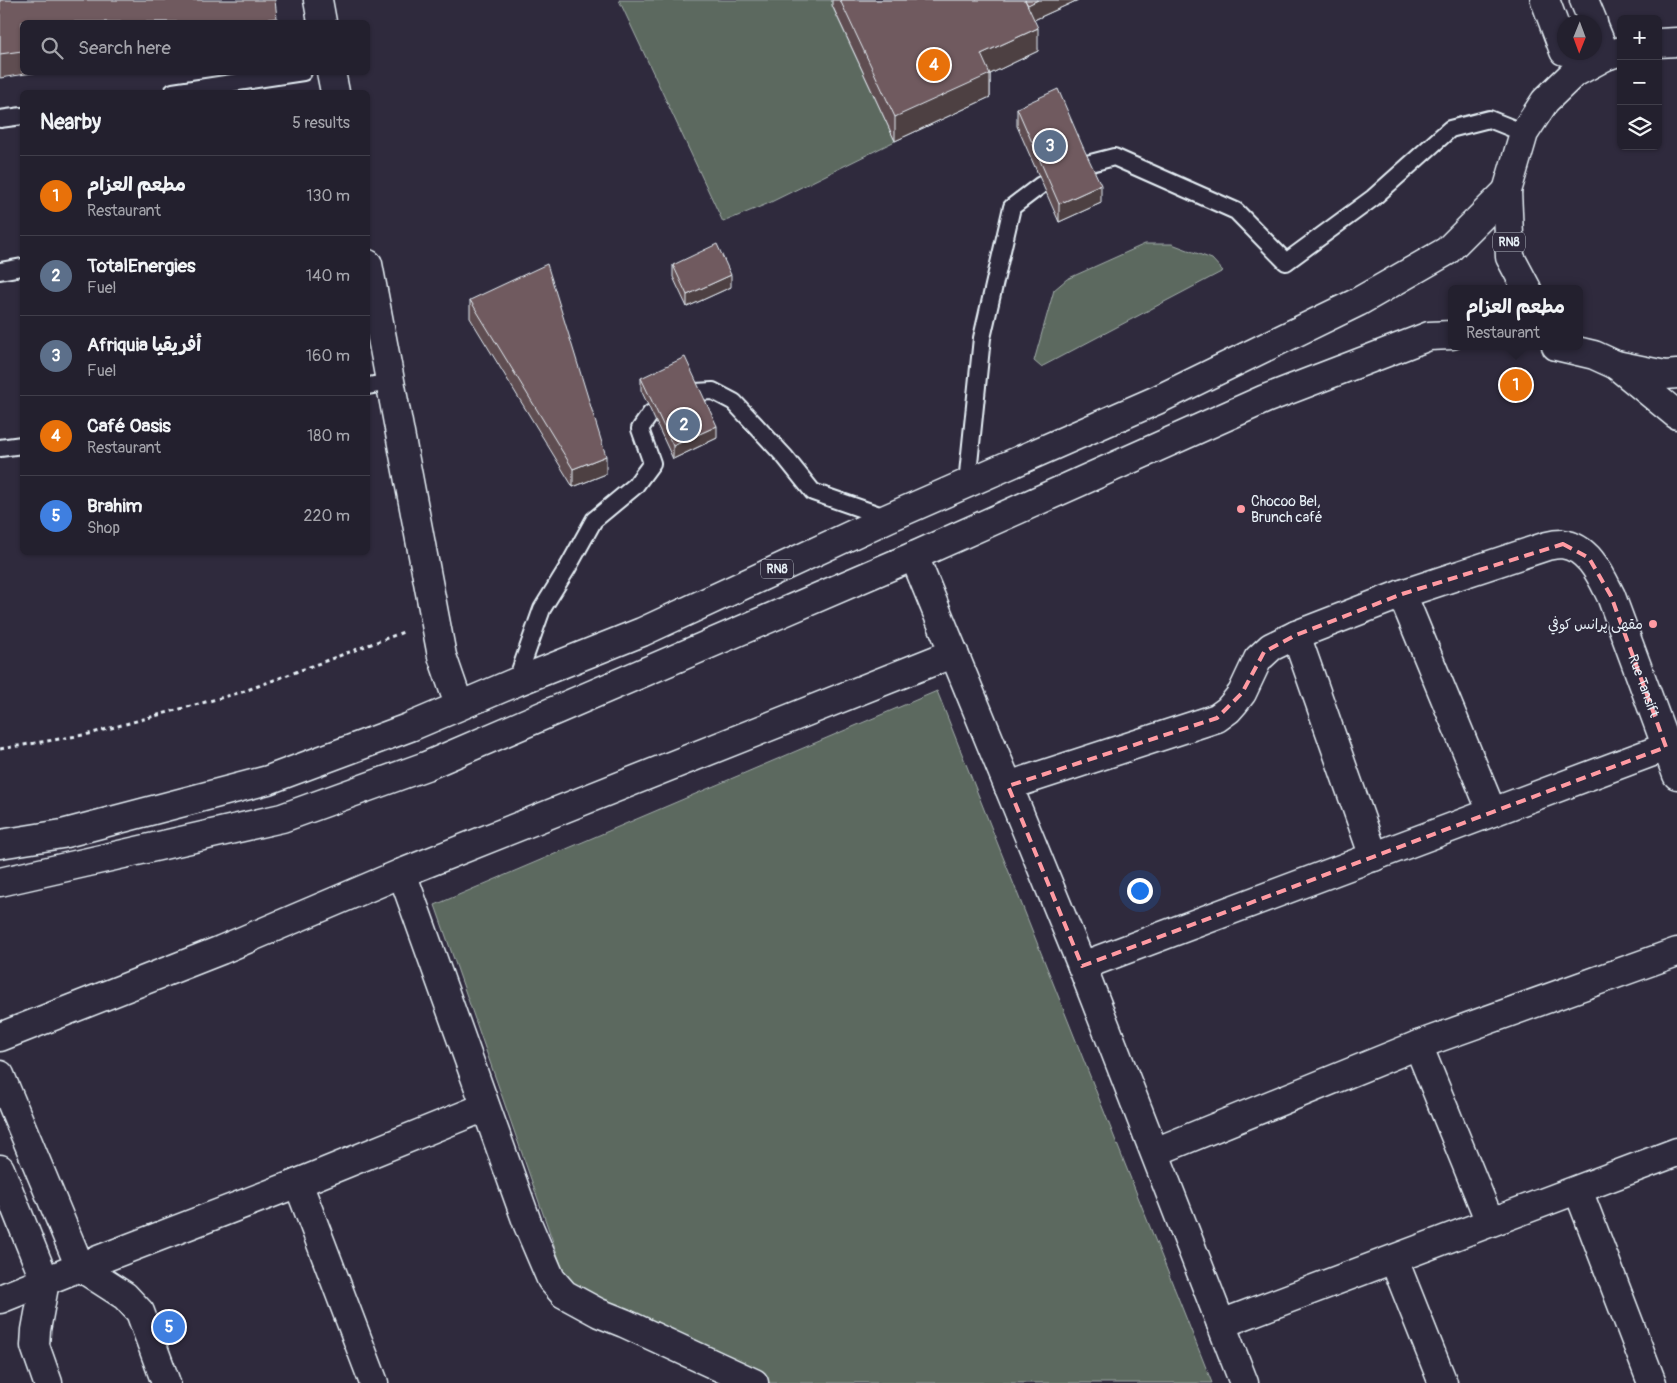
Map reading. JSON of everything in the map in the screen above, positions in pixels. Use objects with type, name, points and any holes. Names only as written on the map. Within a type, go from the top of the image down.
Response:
[{"type":"main road","points":[[318,0],[322,20]]},
{"type":"main road","points":[[1545,0],[1557,31]]},
{"type":"main road","points":[[1584,0],[1590,15]]},
{"type":"main road","points":[[1602,38],[1613,53]]},
{"type":"main road","points":[[1662,43],[1677,42]]},
{"type":"main road","name":"RN8","points":[[1525,285],[1510,257],[1507,191],[1524,133],[1545,101],[1567,60]]},
{"type":"main road","points":[[332,75],[335,90]]},
{"type":"main road","name":"RN8","points":[[0,844],[62,834],[268,780],[410,727],[459,705],[642,632],[888,518],[1157,400],[1358,302],[1447,251],[1507,191]]},
{"type":"main road","points":[[370,286],[379,384],[442,656],[459,705]]},
{"type":"main road","points":[[0,882],[282,818],[426,766],[914,556],[1265,399],[1429,336],[1448,335]]},
{"type":"main road","points":[[1574,350],[1665,375],[1677,374]]},
{"type":"main road","points":[[1596,355],[1677,415]]},
{"type":"main road","name":"Rue Tansift","points":[[1402,594],[1546,546],[1562,544],[1575,549],[1589,558],[1611,596],[1677,775]]},
{"type":"main road","points":[[914,556],[1082,966],[1244,1383]]},
{"type":"main road","points":[[1008,786],[1217,718],[1228,710],[1238,698],[1258,659],[1264,652],[1296,635],[1402,594],[1492,812]]},
{"type":"main road","points":[[1296,635],[1374,857]]},
{"type":"main road","points":[[0,1037],[221,950],[402,873],[954,654]]},
{"type":"main road","points":[[1082,966],[1666,747]]},
{"type":"main road","points":[[402,873],[485,1107],[542,1260],[551,1279],[564,1294],[599,1313],[754,1383]]},
{"type":"main road","points":[[1155,1152],[1418,1045],[1677,952]]},
{"type":"main road","points":[[1418,1045],[1490,1222]]},
{"type":"main road","points":[[0,1075],[80,1267],[126,1296],[140,1312],[166,1383]]},
{"type":"main road","points":[[0,1299],[298,1183],[485,1107]]},
{"type":"main road","points":[[1221,1324],[1677,1152]]},
{"type":"main road","points":[[0,1169],[45,1281],[35,1346],[48,1383]]},
{"type":"main road","points":[[298,1183],[374,1383]]},
{"type":"main road","points":[[1578,1190],[1652,1383]]},
{"type":"main road","points":[[1394,1260],[1443,1383]]},
{"type":"lane","points":[[186,90],[284,75]]},
{"type":"lane","points":[[0,119],[20,116]]},
{"type":"lane","points":[[1083,165],[1114,157],[1236,212],[1286,262],[1373,198],[1450,129],[1488,119],[1524,133]]},
{"type":"lane","points":[[967,483],[982,338],[1012,206],[1041,185]]},
{"type":"lane","points":[[0,271],[20,267]]},
{"type":"lane","points":[[695,392],[713,391],[734,402],[813,492],[888,518]]},
{"type":"lane","points":[[516,682],[542,609],[594,520],[635,486],[652,464],[640,429],[651,412]]},
{"type":"lane","points":[[0,448],[20,445]]},
{"type":"path","points":[[0,749],[89,734],[242,692],[410,629]]},
{"type":"highlighted area","points":[[1563,544],[1589,558],[1611,596],[1666,747],[1082,966],[1008,786],[1217,718],[1242,693],[1264,652],[1296,635],[1402,594]]},
{"type":"green space","points":[[619,0],[843,0],[832,6],[895,141],[767,204],[723,222]]},
{"type":"green space","points":[[1145,244],[1172,244],[1212,259],[1223,271],[1041,367],[1034,361],[1054,290],[1067,279]]},
{"type":"green space","points":[[937,691],[1212,1383],[758,1383],[567,1282],[435,905]]},
{"type":"building","points":[[0,0],[275,0],[277,18],[259,20],[20,20],[20,51],[0,54]]},
{"type":"building","points":[[840,0],[1025,0],[1038,28],[981,54],[990,74],[895,117]]},
{"type":"building","points":[[1025,0],[1038,0],[1028,5]]},
{"type":"building","points":[[1058,89],[1101,185],[1059,204],[1017,108]]},
{"type":"building","points":[[717,244],[731,275],[687,295],[673,265]]},
{"type":"building","points":[[547,264],[606,456],[573,469],[470,300]]},
{"type":"building","points":[[685,357],[717,426],[673,446],[641,378]]},
{"type":"place","name":"Café Oasis","points":[[934,65]]},
{"type":"place","name":"Afriquia أفريقيا","points":[[1050,146]]},
{"type":"place","name":"مطعم العزام","points":[[1516,385]]},
{"type":"place","name":"TotalEnergies","points":[[684,425]]},
{"type":"place","name":"Chocoo Bel, Brunch café","points":[[1241,509]]},
{"type":"place","name":"مقهى پرانس كوفي","points":[[1653,624]]},
{"type":"place","name":"Brahim","points":[[169,1327]]}]
